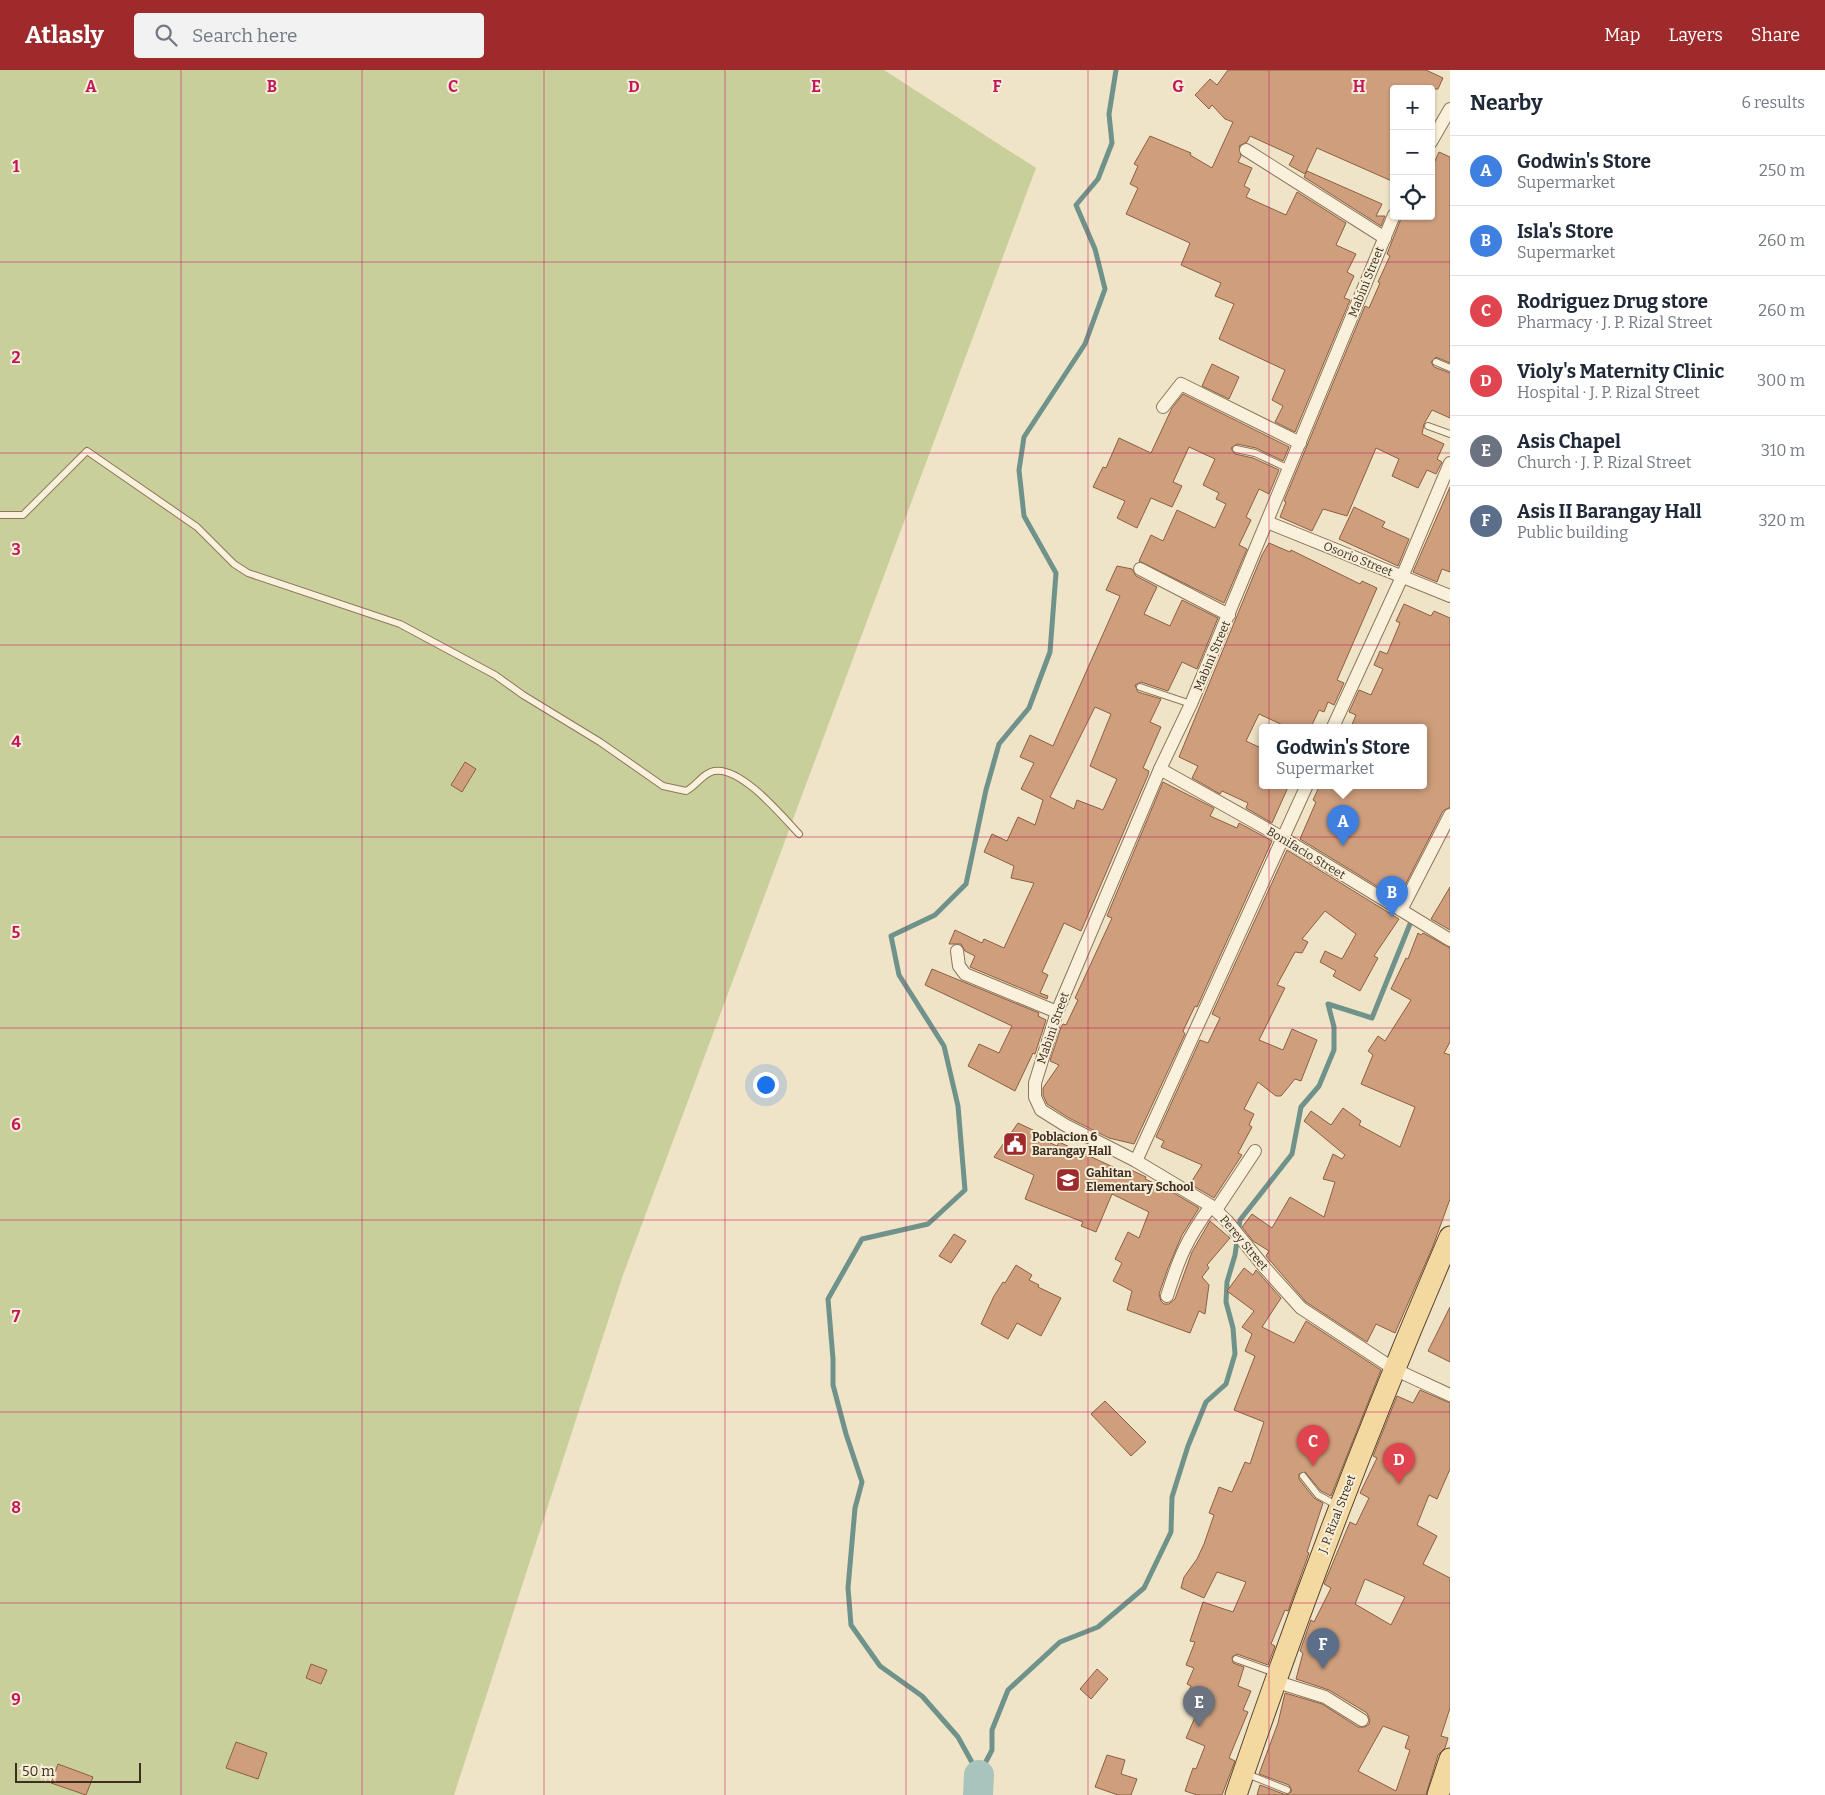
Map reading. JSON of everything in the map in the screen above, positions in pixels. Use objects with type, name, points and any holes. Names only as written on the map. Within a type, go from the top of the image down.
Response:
[{"type":"main road","name":"J. P. Rizal Street","points":[[1236,1795],[1275,1677],[1339,1506],[1394,1368],[1450,1237]]},
{"type":"main road","points":[[1438,1795],[1450,1759]]},
{"type":"street","points":[[1435,135],[1450,109]]},
{"type":"street","points":[[1246,150],[1385,238]]},
{"type":"street","name":"Mabini Street","points":[[1034,1097],[1036,1082],[1057,1012],[1160,769],[1192,704],[1392,220]]},
{"type":"street","points":[[1163,407],[1181,384],[1300,443]]},
{"type":"street","points":[[1335,724],[1402,577],[1450,463]]},
{"type":"street","name":"Osorio Street","points":[[1267,522],[1450,596]]},
{"type":"street","points":[[1140,568],[1229,615]]},
{"type":"street","name":"Bonifacio Street","points":[[1160,769],[1283,838],[1450,940]]},
{"type":"street","points":[[1136,1162],[1305,789]]},
{"type":"street","points":[[1401,910],[1450,815]]},
{"type":"street","points":[[958,951],[959,966],[965,974],[1057,1012]]},
{"type":"street","name":"Perey Street","points":[[1034,1097],[1041,1110],[1049,1115],[1136,1162],[1214,1208],[1301,1308],[1394,1368],[1450,1395]]},
{"type":"street","points":[[1167,1296],[1179,1256],[1192,1233],[1214,1208],[1255,1151]]},
{"type":"street","points":[[1275,1677],[1325,1697],[1362,1720]]},
{"type":"lane","points":[[1436,362],[1450,368]]},
{"type":"lane","points":[[1428,426],[1450,434]]},
{"type":"lane","points":[[1236,449],[1255,452],[1289,469]]},
{"type":"lane","points":[[0,515],[23,515],[87,450],[197,527],[226,557],[248,573],[400,624],[496,675],[523,695],[600,742],[663,786],[686,791],[693,788],[712,771],[724,771],[738,777],[765,799],[799,834]]},
{"type":"lane","points":[[1140,687],[1192,704]]},
{"type":"lane","points":[[1303,1476],[1318,1495],[1339,1506]]},
{"type":"lane","points":[[1236,1659],[1275,1677]]},
{"type":"lane","points":[[1244,1773],[1287,1790]]},
{"type":"green space","points":[[0,70],[884,70],[1036,168],[623,1275],[454,1795],[0,1795]]},
{"type":"building","points":[[1228,70],[1426,70],[1443,78],[1438,89],[1435,89],[1435,85],[1390,85],[1390,180],[1317,148],[1305,174],[1289,165],[1294,156],[1250,136],[1247,142],[1239,146],[1241,156],[1238,162],[1252,168],[1244,186],[1250,189],[1246,197],[1286,215],[1297,192],[1346,223],[1336,245],[1356,254],[1347,272],[1354,276],[1344,298],[1350,300],[1295,432],[1275,422],[1283,406],[1272,400],[1285,370],[1219,339],[1234,304],[1215,296],[1221,283],[1181,265],[1190,243],[1126,214],[1138,188],[1130,184],[1138,166],[1134,164],[1150,136],[1191,153],[1190,155],[1212,168],[1233,122],[1225,119],[1212,105],[1209,109],[1195,95],[1210,79],[1217,85]]},
{"type":"building","points":[[1439,152],[1450,157],[1450,363],[1436,357],[1431,362],[1434,367],[1450,373],[1450,418],[1432,410],[1424,424],[1422,434],[1444,444],[1437,459],[1442,462],[1436,474],[1427,470],[1418,488],[1392,476],[1399,459],[1376,448],[1347,516],[1323,509],[1312,531],[1280,517],[1286,502],[1284,501],[1365,306],[1369,308],[1380,283],[1378,282],[1390,256],[1387,254],[1400,220],[1435,220],[1435,161]]},
{"type":"building","points":[[1307,171],[1382,204],[1376,216],[1385,216],[1381,226],[1304,177]]},
{"type":"building","points":[[1212,364],[1239,377],[1229,399],[1202,386]]},
{"type":"building","points":[[1183,394],[1289,447],[1283,461],[1256,448],[1237,444],[1231,448],[1235,454],[1253,458],[1279,470],[1269,494],[1259,489],[1246,517],[1251,520],[1239,545],[1247,549],[1224,603],[1139,561],[1151,535],[1163,541],[1177,510],[1215,528],[1226,504],[1216,499],[1219,493],[1203,485],[1215,459],[1189,447],[1173,482],[1182,486],[1172,507],[1151,498],[1137,528],[1117,518],[1125,501],[1093,487],[1103,467],[1106,468],[1119,438],[1151,453],[1172,408]]},
{"type":"building","points":[[1450,487],[1450,572],[1442,569],[1437,582],[1413,572]]},
{"type":"building","points":[[1354,507],[1385,522],[1382,527],[1409,539],[1398,566],[1339,539]]},
{"type":"building","points":[[1269,543],[1290,552],[1291,550],[1360,584],[1362,581],[1377,588],[1337,680],[1344,683],[1334,705],[1328,702],[1324,712],[1319,710],[1312,724],[1281,724],[1259,714],[1246,741],[1259,747],[1259,789],[1287,789],[1272,823],[1246,808],[1248,803],[1222,791],[1220,794],[1192,778],[1198,766],[1179,757],[1262,555]]},
{"type":"building","points":[[1117,566],[1132,569],[1136,576],[1157,587],[1144,614],[1170,626],[1182,600],[1218,618],[1197,669],[1182,662],[1168,691],[1141,682],[1135,685],[1138,692],[1161,699],[1150,722],[1161,727],[1143,768],[1149,771],[1148,775],[1081,931],[1064,923],[1042,972],[1048,975],[1040,993],[1048,996],[1047,999],[970,967],[975,956],[965,951],[961,944],[949,944],[955,930],[982,943],[984,939],[1004,948],[1034,883],[1011,878],[1014,866],[984,852],[992,834],[1007,841],[1018,817],[1035,825],[1043,800],[1021,789],[1034,763],[1020,757],[1030,735],[1053,746],[1120,596],[1106,590]],"holes":[[[1095,707],[1111,714],[1090,766],[1117,779],[1103,810],[1077,800],[1074,809],[1050,797]]]},
{"type":"building","points":[[1404,604],[1431,616],[1434,611],[1450,618],[1450,807],[1443,811],[1398,899],[1300,839],[1316,802],[1313,800],[1318,789],[1427,789],[1427,724],[1352,724],[1356,715],[1349,712],[1359,690],[1371,695],[1383,669],[1374,665],[1380,651],[1387,654],[1400,623],[1396,621]]},
{"type":"building","points":[[465,762],[476,769],[462,792],[451,785]]},
{"type":"building","points":[[1163,782],[1214,808],[1210,816],[1237,828],[1239,823],[1272,841],[1197,1007],[1195,1006],[1183,1031],[1185,1034],[1134,1144],[1109,1138],[1069,1118],[1047,1104],[1043,1095],[1043,1088],[1059,1065],[1050,1061],[1061,1027],[1063,1024],[1066,1025],[1078,1000],[1075,998],[1112,918],[1107,916]]},
{"type":"building","points":[[1287,850],[1399,919],[1374,956],[1378,958],[1360,991],[1333,976],[1336,971],[1320,962],[1325,951],[1342,959],[1356,934],[1325,911],[1302,939],[1308,942],[1302,953],[1295,952],[1277,985],[1285,988],[1259,1040],[1283,1050],[1292,1029],[1317,1040],[1301,1081],[1295,1079],[1281,1096],[1276,1096],[1258,1082],[1244,1109],[1254,1114],[1249,1125],[1252,1127],[1238,1153],[1242,1155],[1214,1198],[1190,1184],[1202,1165],[1161,1147],[1164,1141],[1156,1137],[1200,1040],[1208,1043],[1220,1018],[1212,1014]]},
{"type":"building","points":[[1450,887],[1450,930],[1431,919]]},
{"type":"building","points":[[1418,933],[1421,935],[1423,933],[1450,948],[1450,1042],[1444,1053],[1450,1055],[1450,1199],[1433,1246],[1395,1333],[1376,1324],[1367,1342],[1306,1302],[1266,1256],[1269,1251],[1253,1241],[1242,1227],[1252,1214],[1272,1228],[1290,1197],[1324,1217],[1335,1182],[1323,1179],[1333,1154],[1342,1159],[1345,1155],[1304,1121],[1311,1111],[1331,1125],[1343,1108],[1361,1121],[1359,1125],[1400,1147],[1415,1107],[1361,1084],[1373,1055],[1368,1051],[1378,1036],[1385,1041],[1411,1000],[1391,989],[1406,958],[1408,959]]},
{"type":"building","points":[[932,969],[1039,1013],[1038,1016],[1046,1020],[1035,1054],[1033,1053],[1015,1091],[968,1066],[979,1044],[999,1053],[1012,1026],[925,985]]},
{"type":"building","points":[[1018,1123],[1035,1131],[1033,1135],[1057,1146],[1059,1142],[1126,1173],[1129,1169],[1199,1208],[1182,1235],[1168,1268],[1159,1294],[1164,1304],[1169,1304],[1175,1299],[1192,1252],[1210,1221],[1230,1238],[1207,1265],[1209,1268],[1202,1277],[1209,1285],[1205,1314],[1199,1311],[1190,1333],[1127,1310],[1132,1291],[1113,1281],[1122,1263],[1115,1259],[1128,1232],[1139,1238],[1149,1212],[1112,1194],[1096,1232],[1081,1226],[1083,1222],[1025,1199],[1034,1175],[994,1157]]},
{"type":"building","points":[[954,1234],[966,1241],[951,1263],[939,1256]]},
{"type":"building","points":[[1016,1265],[1032,1275],[1029,1280],[1039,1285],[1038,1287],[1061,1298],[1041,1336],[1017,1323],[1008,1339],[981,1324],[994,1296]]},
{"type":"building","points":[[1244,1268],[1253,1275],[1256,1270],[1281,1298],[1262,1327],[1294,1343],[1306,1321],[1381,1370],[1331,1496],[1321,1491],[1305,1472],[1299,1474],[1299,1479],[1314,1498],[1323,1503],[1307,1552],[1309,1553],[1288,1611],[1285,1610],[1271,1644],[1275,1646],[1268,1665],[1237,1654],[1232,1657],[1233,1663],[1244,1667],[1238,1686],[1251,1691],[1243,1710],[1248,1712],[1229,1758],[1235,1761],[1222,1795],[1197,1795],[1185,1791],[1193,1768],[1196,1769],[1205,1746],[1186,1738],[1199,1708],[1184,1702],[1191,1686],[1187,1684],[1194,1668],[1186,1665],[1195,1642],[1190,1641],[1203,1602],[1233,1612],[1246,1582],[1217,1572],[1204,1598],[1181,1588],[1184,1577],[1197,1559],[1204,1544],[1214,1515],[1209,1513],[1219,1487],[1232,1492],[1245,1462],[1250,1464],[1264,1422],[1234,1410],[1255,1356],[1245,1351],[1252,1334],[1242,1327],[1254,1311],[1227,1291]]},
{"type":"building","points":[[1450,1307],[1450,1362],[1428,1351]]},
{"type":"building","points":[[1420,1390],[1450,1403],[1450,1469],[1437,1499],[1429,1495],[1417,1525],[1437,1536],[1423,1564],[1450,1578],[1450,1708],[1441,1736],[1448,1738],[1445,1748],[1438,1755],[1426,1795],[1286,1795],[1292,1791],[1289,1785],[1259,1774],[1278,1723],[1285,1693],[1322,1704],[1358,1727],[1365,1727],[1369,1724],[1370,1720],[1367,1713],[1329,1690],[1296,1679],[1303,1653],[1300,1651],[1311,1620],[1314,1622],[1331,1588],[1324,1584],[1350,1522],[1356,1525],[1369,1498],[1360,1493],[1377,1458],[1373,1456],[1397,1396],[1413,1403]],"holes":[[[1365,1579],[1405,1597],[1391,1625],[1355,1604]],[[1383,1726],[1409,1736],[1405,1748],[1410,1750],[1396,1791],[1358,1771]]]},
{"type":"building","points":[[1105,1401],[1146,1442],[1131,1456],[1091,1414]]},
{"type":"building","points":[[311,1664],[327,1670],[321,1684],[306,1678]]},
{"type":"building","points":[[1097,1669],[1108,1679],[1091,1699],[1080,1689]]},
{"type":"building","points":[[236,1742],[267,1753],[258,1779],[226,1768]]},
{"type":"building","points":[[1107,1755],[1125,1760],[1121,1774],[1137,1779],[1131,1795],[1118,1795],[1095,1787]]},
{"type":"building","points":[[58,1764],[93,1777],[86,1795],[51,1783]]},
{"type":"building","points":[[1260,1785],[1286,1795],[1257,1795]]},
{"type":"waterway","points":[[979,1775],[958,1737],[922,1696],[880,1666],[851,1625],[848,1588],[855,1508],[862,1482],[846,1434],[833,1385],[833,1359],[828,1299],[862,1239],[928,1224],[965,1190],[958,1106],[944,1046],[899,975],[891,936],[935,915],[966,884],[986,790],[999,744],[1029,708],[1050,652],[1056,573],[1024,516],[1019,470],[1024,437],[1085,344],[1105,289],[1095,249],[1076,205],[1098,179],[1112,143],[1109,114],[1116,70]]},
{"type":"waterway","points":[[979,1775],[992,1750],[992,1730],[1008,1690],[1060,1642],[1098,1627],[1144,1588],[1171,1532],[1172,1497],[1188,1446],[1206,1402],[1226,1384],[1235,1354],[1233,1328],[1226,1302],[1227,1282],[1235,1255],[1240,1220],[1292,1154],[1301,1107],[1319,1086],[1334,1050],[1334,1027],[1328,1004],[1372,1018],[1410,924]]},
{"type":"waterway","points":[[978,1795],[979,1775]]},
{"type":"place","name":"Godwin's Store","points":[[1343,846]]},
{"type":"place","name":"Isla's Store","points":[[1392,917]]},
{"type":"place","name":"Poblacion 6 Barangay Hall","points":[[1015,1144]]},
{"type":"place","name":"Gahitan Elementary School","points":[[1068,1180]]},
{"type":"place","name":"Rodriguez Drug store","points":[[1313,1466]]},
{"type":"place","name":"Violy's Maternity Clinic","points":[[1399,1484]]},
{"type":"place","name":"Asis II Barangay Hall","points":[[1323,1669]]},
{"type":"place","name":"Asis Chapel","points":[[1199,1727]]}]
